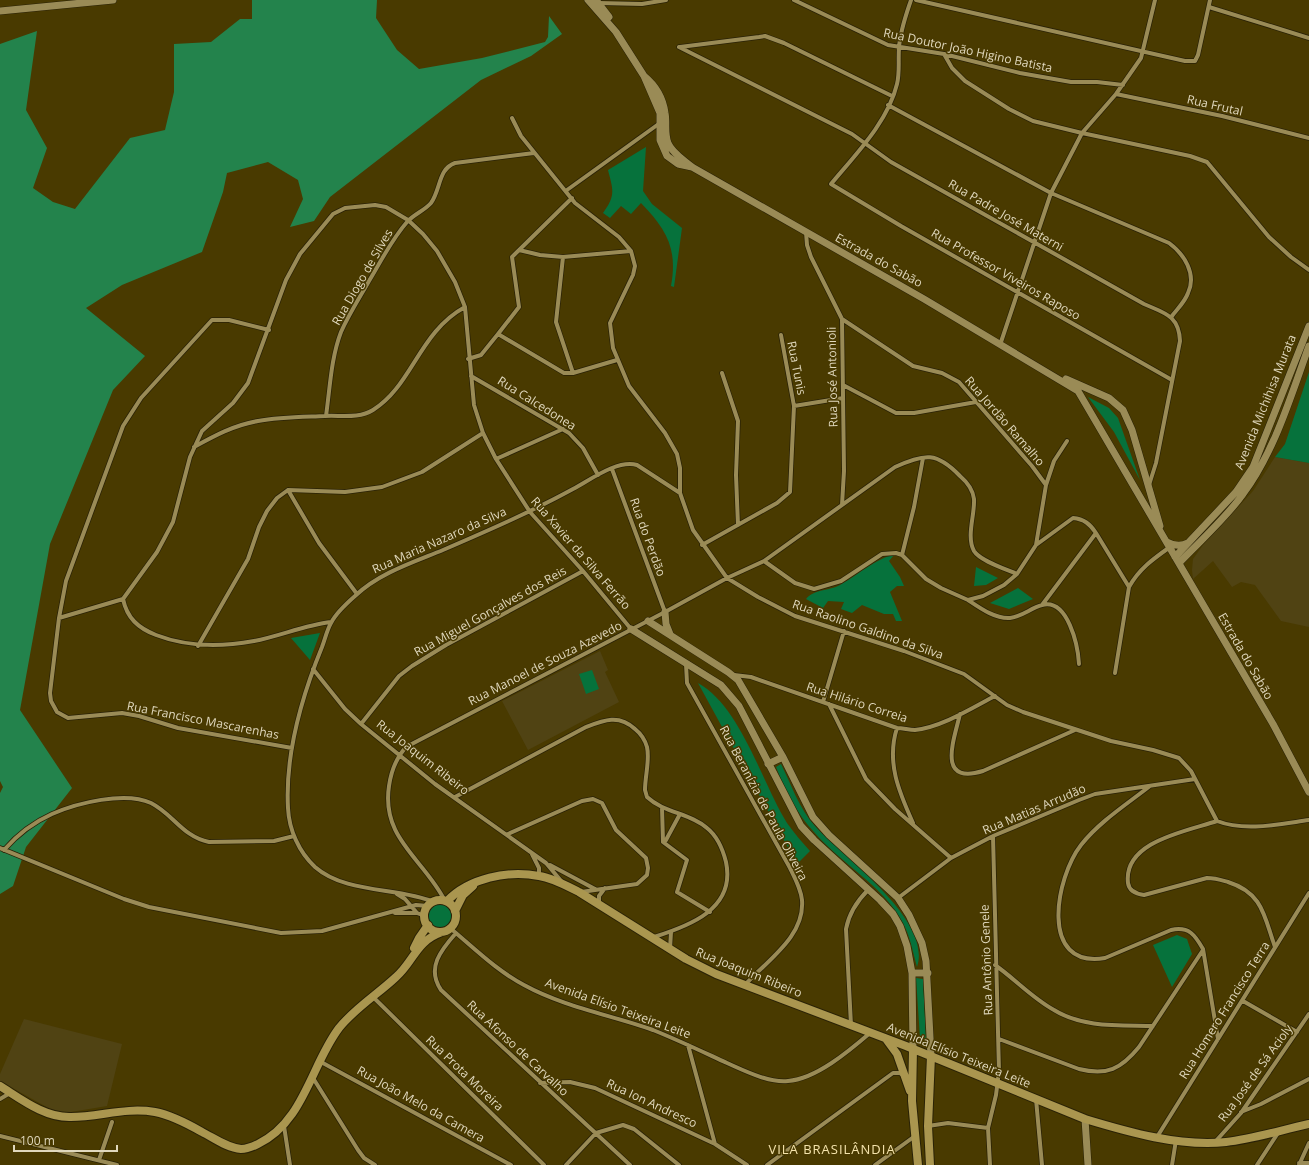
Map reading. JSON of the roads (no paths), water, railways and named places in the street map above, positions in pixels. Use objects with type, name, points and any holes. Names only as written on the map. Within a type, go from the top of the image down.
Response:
[{"type":"main road","points":[[442,932],[434,930],[428,925],[421,914],[431,904],[446,901],[459,890],[476,883],[506,875],[540,876]]},
{"type":"main road","name":"Rua Joaquim Ribeiro","points":[[540,876],[563,884],[579,892],[651,938],[710,971],[851,1025],[870,1034]]},
{"type":"main road","points":[[0,1086],[41,1110],[54,1115],[70,1118],[115,1111],[156,1112],[174,1118],[228,1146],[240,1149],[250,1148],[264,1141],[284,1126],[313,1078],[340,1026],[372,996],[397,976],[411,956],[426,939],[442,932],[453,930],[456,920],[455,911],[463,895],[476,883]]},
{"type":"main road","points":[[446,901],[455,911]]},
{"type":"main road","points":[[411,956],[419,938],[428,925]]},
{"type":"main road","name":"Avenida Elísio Teixeira Leite","points":[[870,1034],[885,1038],[931,1056],[1085,1119],[1157,1137],[1176,1140],[1215,1142],[1239,1140],[1309,1124]]},
{"type":"main road","points":[[885,1038],[897,1054],[906,1078],[912,1101]]},
{"type":"main road","points":[[913,1049],[912,1101],[918,1165]]},
{"type":"main road","points":[[930,1165],[928,1126],[931,1056]]},
{"type":"street","points":[[0,11],[112,0]]},
{"type":"street","points":[[589,0],[642,4],[666,0]]},
{"type":"street","name":"Estrada do Sabão","points":[[589,0],[616,32],[644,76],[660,113],[660,140],[667,156],[678,164],[692,167]]},
{"type":"street","name":"Rua Doutor João Higino Batista","points":[[794,0],[879,41],[899,47],[944,54],[1020,73],[1071,82],[1123,84]]},
{"type":"street","points":[[866,144],[888,105],[899,74],[899,47],[911,0]]},
{"type":"street","points":[[916,0],[922,0],[1185,61],[1195,60],[1198,55],[1210,0]]},
{"type":"street","points":[[1000,345],[1051,193],[1082,133],[1116,94],[1142,58],[1155,0]]},
{"type":"street","name":"Estrada do Sabão","points":[[599,1],[612,21],[616,32]]},
{"type":"street","points":[[1209,7],[1309,38]]},
{"type":"street","name":"Rua Padre José Materni","points":[[892,96],[784,43],[765,36],[679,47],[852,134],[891,162],[1144,304],[1172,316]]},
{"type":"street","points":[[944,54],[952,68],[965,81],[1009,109],[1039,123],[1190,156],[1207,162],[1268,237],[1309,270]]},
{"type":"street","name":"Estrada do Sabão","points":[[644,76],[651,81],[660,96],[665,116],[668,143],[674,152],[692,167],[924,299],[1078,391],[1134,488],[1162,532],[1273,724],[1309,792]]},
{"type":"street","name":"Rua Frutal","points":[[1116,94],[1222,116],[1309,138]]},
{"type":"street","points":[[888,105],[1051,193],[1169,242],[1180,252],[1190,270],[1190,286],[1186,298],[1172,316],[1177,325],[1180,341],[1156,463],[1148,491],[1142,494],[1134,488]]},
{"type":"street","points":[[567,190],[659,124],[665,116]]},
{"type":"street","points":[[512,118],[521,136],[567,190],[578,206],[625,242],[631,251],[563,257],[540,255],[518,250]]},
{"type":"street","name":"Rua Professor Viveiros Raposo","points":[[866,144],[832,184],[908,230],[1172,380]]},
{"type":"street","name":"Rua Diogo de Silves","points":[[326,416],[334,360],[341,332],[381,260],[408,220],[430,204],[438,188],[442,174],[449,165],[534,153]]},
{"type":"street","points":[[468,359],[481,356],[519,307],[511,261],[512,257],[572,198]]},
{"type":"street","name":"Rua Xavier da Silva Ferrão","points":[[123,599],[131,585],[157,552],[173,522],[190,457],[202,431],[233,403],[248,383],[292,266],[314,236],[333,214],[345,208],[360,205],[386,207],[408,220],[424,234],[437,251],[455,282],[465,307],[468,359],[474,405],[483,433],[496,458],[530,512],[583,571],[631,629]]},
{"type":"street","name":"Rua José Antonioli","points":[[806,232],[807,245],[811,257],[842,319],[844,398],[842,505]]},
{"type":"street","name":"Rua Raolino Galdino da Silva","points":[[631,251],[634,260],[633,276],[610,323],[613,348],[629,386],[665,433],[677,454],[680,468],[680,493],[693,530],[702,545],[727,578],[758,597],[794,616],[844,631],[943,665],[964,674],[1007,705],[1023,712],[1111,741],[1153,750],[1179,758],[1187,765],[1217,821]]},
{"type":"street","points":[[563,257],[556,322],[573,373]]},
{"type":"street","points":[[193,448],[225,431],[257,421],[326,416],[356,416],[372,411],[400,382],[434,331],[452,314],[465,307]]},
{"type":"street","name":"Rua Jordão Ramalho","points":[[842,319],[913,366],[942,373],[959,382],[1032,466],[1046,485]]},
{"type":"street","points":[[269,330],[229,320],[212,320],[141,398],[120,433],[66,581],[59,618],[123,599],[129,616],[136,625],[146,631],[167,639],[198,646],[254,641],[331,622]]},
{"type":"street","name":"Avenida Michihisa Murata","points":[[1177,560],[1190,542],[1236,492],[1253,467],[1309,326]]},
{"type":"street","points":[[498,334],[561,372],[573,373],[617,360]]},
{"type":"street","name":"Rua Tunis","points":[[738,525],[777,503],[789,493],[794,406],[781,335]]},
{"type":"street","name":"Avenida Michihisa Murata","points":[[1177,560],[1243,495],[1255,476],[1284,412],[1309,346]]},
{"type":"street","points":[[702,545],[738,525],[736,475],[738,421],[722,373]]},
{"type":"street","name":"Rua Calcedonea","points":[[471,376],[563,429],[576,439],[590,459],[598,475]]},
{"type":"street","name":"Estrada do Sabão","points":[[1054,376],[1098,393],[1116,402],[1123,410],[1132,430],[1162,532]]},
{"type":"street","points":[[843,385],[896,413],[914,414],[976,402]]},
{"type":"street","points":[[794,406],[844,398]]},
{"type":"street","points":[[496,458],[563,429]]},
{"type":"street","points":[[198,646],[248,559],[267,511],[277,498],[288,490],[345,492],[382,487],[422,472],[483,433]]},
{"type":"street","points":[[1036,545],[1046,485],[1054,461],[1067,441]]},
{"type":"street","points":[[902,555],[914,507],[923,458],[935,457],[942,460],[969,486],[974,501],[971,538],[976,554],[985,560],[1017,574]]},
{"type":"street","name":"Rua Manoel de Souza Azevedo","points":[[446,901],[435,883],[400,840],[392,826],[388,795],[390,777],[399,755],[413,742],[764,560],[895,467],[905,462],[923,458]]},
{"type":"street","name":"Rua Maria Nazaro da Silva","points":[[431,904],[413,894],[397,893],[356,885],[326,874],[306,857],[294,836],[288,809],[292,748],[313,669],[331,622],[357,594],[389,573],[530,512],[612,468],[627,463],[637,465],[680,493]]},
{"type":"street","name":"Rua do Perdão","points":[[612,468],[665,612]]},
{"type":"street","points":[[288,490],[319,543],[357,594]]},
{"type":"street","points":[[968,600],[983,596],[1004,585],[1017,574],[1036,545],[1073,518],[1086,522],[1096,533],[1129,587]]},
{"type":"street","points":[[764,560],[795,583],[814,589],[841,581],[887,553],[902,555],[926,579],[968,600],[984,611],[1004,618],[1011,618],[1042,605],[1096,533]]},
{"type":"street","points":[[1115,672],[1129,587],[1147,562],[1168,544],[1182,546],[1190,542]]},
{"type":"street","name":"Rua Miguel Gonçalves dos Reis","points":[[361,724],[399,676],[412,666],[446,645],[583,571]]},
{"type":"street","points":[[1042,605],[1054,607],[1064,615],[1072,630],[1077,648],[1079,664]]},
{"type":"street","points":[[665,612],[666,624],[670,634]]},
{"type":"street","name":"Rua Francisco Mascarenhas","points":[[59,618],[50,692],[53,706],[62,716],[68,718],[113,713],[134,715],[178,728],[292,748]]},
{"type":"street","points":[[648,621],[733,675],[742,686],[783,757],[813,817],[829,835],[898,898],[909,915],[922,943],[928,973],[931,1056]]},
{"type":"street","points":[[631,629],[721,685],[739,706],[801,826],[893,914],[900,926],[907,946],[912,973],[913,1049]]},
{"type":"street","points":[[823,702],[844,631]]},
{"type":"street","name":"Rua Beranízia de Paula Oliveira","points":[[686,664],[687,683],[790,868],[802,901],[798,925],[792,934],[744,985]]},
{"type":"street","name":"Rua Joaquim Ribeiro","points":[[313,669],[345,709],[361,724],[455,797],[546,862],[563,884]]},
{"type":"street","name":"Rua Hilário Correia","points":[[733,675],[751,677],[897,728],[914,730],[926,728],[960,714],[995,696]]},
{"type":"street","points":[[829,704],[866,779],[895,809],[951,858]]},
{"type":"street","points":[[960,714],[951,757],[953,766],[956,770],[965,774],[974,774],[990,769],[1075,729]]},
{"type":"street","points":[[455,797],[586,727],[603,720],[616,719],[630,724],[640,733],[647,745],[646,794],[652,802],[707,828],[717,840],[724,855],[727,870],[725,888],[716,906],[710,912],[692,924],[651,938]]},
{"type":"street","points":[[897,728],[892,745],[893,765],[898,787],[914,826]]},
{"type":"street","points":[[768,764],[783,757]]},
{"type":"street","name":"Rua Matias Arrudão","points":[[898,898],[951,858],[993,836],[1095,794],[1195,779]]},
{"type":"street","points":[[1150,786],[1091,834],[1073,857],[1060,897],[1058,918],[1061,936],[1066,946],[1071,951],[1087,959],[1105,958],[1180,928],[1190,932],[1203,949],[1218,1039]]},
{"type":"street","points":[[294,836],[274,841],[208,842],[199,840],[188,834],[159,808],[141,799],[128,798],[104,800],[52,814],[18,835],[2,849],[124,899],[149,907],[266,931],[302,933],[322,931],[411,907],[431,904]]},
{"type":"street","points":[[508,834],[582,801],[598,800],[603,804],[619,834],[638,850],[648,863],[647,875],[637,884],[579,892]]},
{"type":"street","points":[[662,807],[663,842]]},
{"type":"street","points":[[663,842],[666,840],[680,814]]},
{"type":"street","points":[[1275,947],[1258,903],[1248,890],[1217,878],[1207,878],[1144,895],[1135,893],[1129,886],[1128,877],[1130,866],[1136,856],[1143,850],[1166,837],[1217,821],[1226,824],[1251,826],[1309,820]]},
{"type":"street","name":"Rua Antônio Genele","points":[[990,1165],[988,1128],[998,1084],[999,1039],[995,965],[993,836]]},
{"type":"street","points":[[663,842],[687,860],[676,892],[710,912]]},
{"type":"street","name":"Rua Joaquim Ribeiro","points":[[530,852],[539,868],[540,876]]},
{"type":"street","points":[[546,862],[596,889]]},
{"type":"street","points":[[599,904],[598,896],[605,888]]},
{"type":"street","points":[[851,1025],[846,929],[848,918],[854,906],[868,890]]},
{"type":"street","points":[[397,893],[405,899],[411,907],[421,914]]},
{"type":"street","name":"Rua Homero Francisco Terra","points":[[1157,1137],[1309,894]]},
{"type":"street","points":[[393,913],[421,914]]},
{"type":"street","name":"Avenida Elísio Teixeira Leite","points":[[453,930],[500,969],[524,985],[548,996],[653,1031],[738,1068],[774,1081],[787,1082],[819,1071],[870,1034]]},
{"type":"street","name":"Rua Afonso de Carvalho","points":[[453,930],[437,961],[434,972],[436,982],[441,990],[630,1165]]},
{"type":"street","points":[[670,949],[671,932]]},
{"type":"street","points":[[999,1039],[1079,1069],[1092,1072],[1103,1072],[1120,1066],[1131,1057],[1153,1026],[1203,949]]},
{"type":"street","points":[[995,965],[1049,1007],[1073,1019],[1088,1023],[1153,1026]]},
{"type":"street","points":[[912,973],[928,973]]},
{"type":"street","name":"Rua Prota Moreira","points":[[372,996],[544,1165]]},
{"type":"street","points":[[1243,1001],[1297,1032]]},
{"type":"street","name":"Rua José de Sá Acioly","points":[[1215,1142],[1241,1113],[1309,1014]]},
{"type":"street","points":[[688,1045],[715,1144]]},
{"type":"street","name":"Rua João Melo da Camera","points":[[321,1062],[511,1165]]},
{"type":"street","points":[[767,1165],[893,1073],[900,1073],[906,1078]]},
{"type":"street","points":[[313,1078],[358,1150],[364,1158],[375,1165]]},
{"type":"street","points":[[1241,1113],[1309,1079]]},
{"type":"street","name":"Rua Ion Andresco","points":[[540,1083],[570,1082],[595,1088],[715,1144],[747,1165]]},
{"type":"street","points":[[0,1099],[11,1093]]},
{"type":"street","points":[[1036,1099],[1042,1165]]},
{"type":"street","points":[[1085,1119],[1088,1165]]},
{"type":"street","points":[[99,1160],[112,1122]]},
{"type":"street","points":[[928,1126],[948,1123],[988,1128]]},
{"type":"street","points":[[284,1126],[290,1165]]},
{"type":"street","points":[[566,1165],[596,1133],[618,1126],[629,1127],[679,1165]]},
{"type":"street","points":[[1257,1165],[1278,1132]]},
{"type":"street","points":[[0,1136],[117,1165]]},
{"type":"street","points":[[874,1165],[915,1136]]},
{"type":"street","points":[[1172,1165],[1176,1140]]},
{"type":"street","points":[[1299,1164],[1309,1143]]},
{"type":"street","points":[[1299,1164],[1309,1163]]},
{"type":"district","name":"VILA BRASILÂNDIA","points":[[832,1149]]}]
